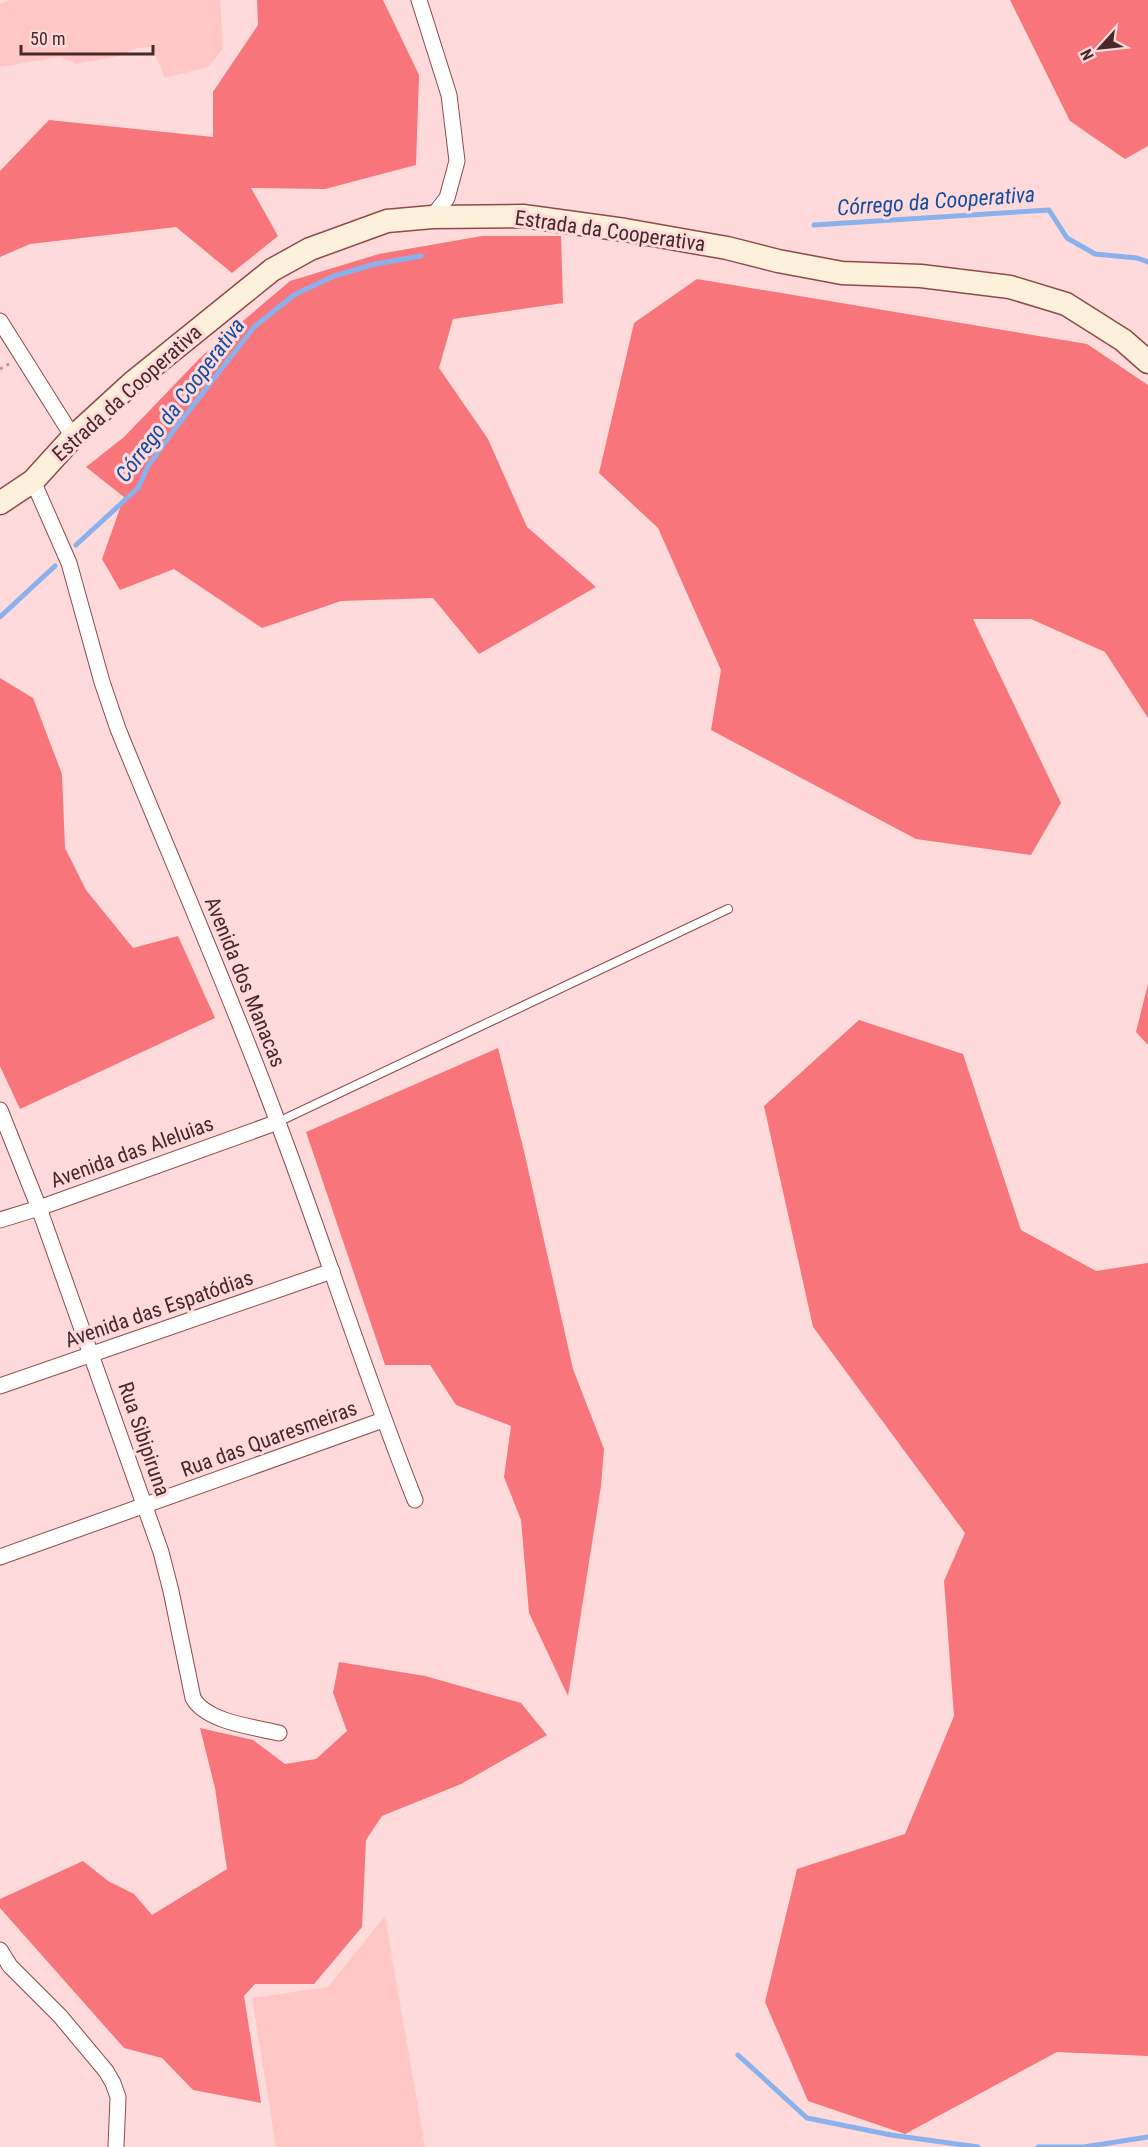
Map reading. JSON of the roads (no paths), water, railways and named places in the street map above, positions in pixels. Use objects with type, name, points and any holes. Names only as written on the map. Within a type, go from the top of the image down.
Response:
[{"type":"main road","name":"Estrada da Cooperativa","points":[[0,502],[33,481],[73,437],[141,376],[272,270],[310,249],[387,221],[523,216],[727,248],[778,261],[842,273],[921,276],[1010,287],[1066,304],[1123,340],[1148,362]]},
{"type":"street","points":[[419,0],[449,95],[457,161],[447,198],[432,218]]},
{"type":"street","points":[[0,321],[73,437]]},
{"type":"street","name":"Avenida dos Manacas","points":[[33,481],[69,563],[118,729],[241,1025],[332,1271],[383,1420],[415,1500]]},
{"type":"street","name":"Rua Sibipiruna","points":[[0,1110],[39,1208],[145,1506],[171,1591],[187,1676],[196,1705],[221,1719],[279,1733]]},
{"type":"street","name":"Avenida das Aleluias","points":[[0,1221],[278,1122]]},
{"type":"street","name":"Avenida das Espatódias","points":[[0,1386],[332,1271]]},
{"type":"street","name":"Rua das Quaresmeiras","points":[[0,1557],[383,1420]]},
{"type":"street","points":[[0,1950],[5,1967],[60,2016],[106,2071],[118,2097],[116,2147]]},
{"type":"lane","points":[[278,1122],[728,909]]},
{"type":"waterway","name":"Córrego da Cooperativa","points":[[814,225],[1049,210],[1067,238],[1095,254],[1137,258],[1148,262]]},
{"type":"waterway","name":"Córrego da Cooperativa","points":[[76,545],[138,488],[148,466],[254,327],[294,295],[334,276],[375,264],[421,256]]},
{"type":"waterway","name":"Córrego da Cooperativa","points":[[0,617],[55,566]]},
{"type":"waterway","points":[[738,2055],[807,2118],[891,2135],[978,2147]]},
{"type":"waterway","points":[[1038,2147],[1084,2147],[1148,2137]]}]
